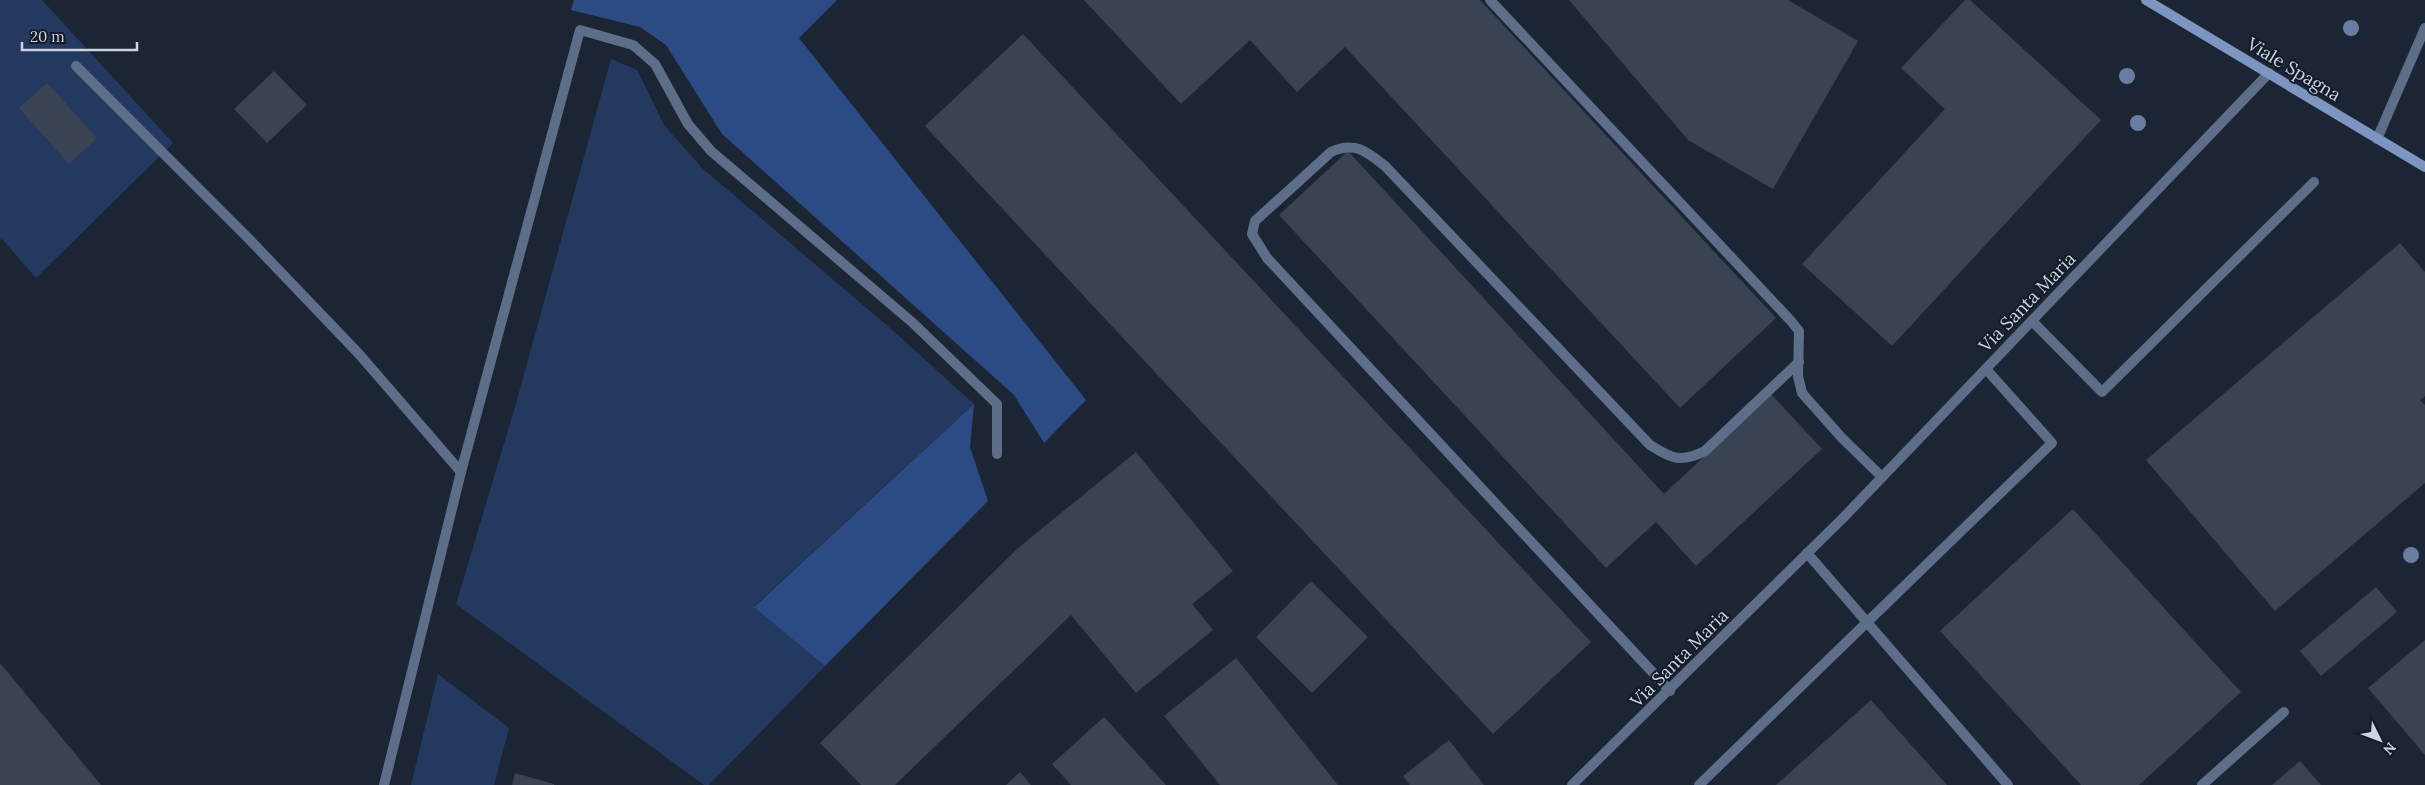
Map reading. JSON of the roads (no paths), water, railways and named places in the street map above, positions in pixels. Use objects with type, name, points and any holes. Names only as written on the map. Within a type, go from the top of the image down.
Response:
[{"type":"street","points":[[1490,0],[1791,320],[1799,332],[1798,376],[1802,393],[1842,438],[1882,477]]},
{"type":"street","name":"Viale Spagna","points":[[2146,0],[2425,168]]},
{"type":"street","points":[[2377,138],[2425,28]]},
{"type":"street","points":[[384,785],[461,472],[580,30],[633,45],[655,64],[688,124],[711,151],[913,324],[998,404],[997,454]]},
{"type":"street","points":[[76,66],[250,240],[359,354],[461,472]]},
{"type":"street","name":"Via Santa Maria","points":[[1572,785],[1670,690],[1882,477],[2269,73]]},
{"type":"street","points":[[1670,690],[1267,258],[1257,245],[1252,234],[1255,221],[1331,152],[1342,147],[1352,146],[1365,152],[1384,166],[1650,445],[1676,459],[1691,458],[1705,451],[1799,362]]},
{"type":"street","points":[[2032,321],[2102,392],[2314,182]]},
{"type":"street","points":[[1699,785],[1866,621],[2052,443],[1986,368]]},
{"type":"street","points":[[1807,553],[2008,785]]},
{"type":"street","points":[[2202,785],[2284,712]]}]
